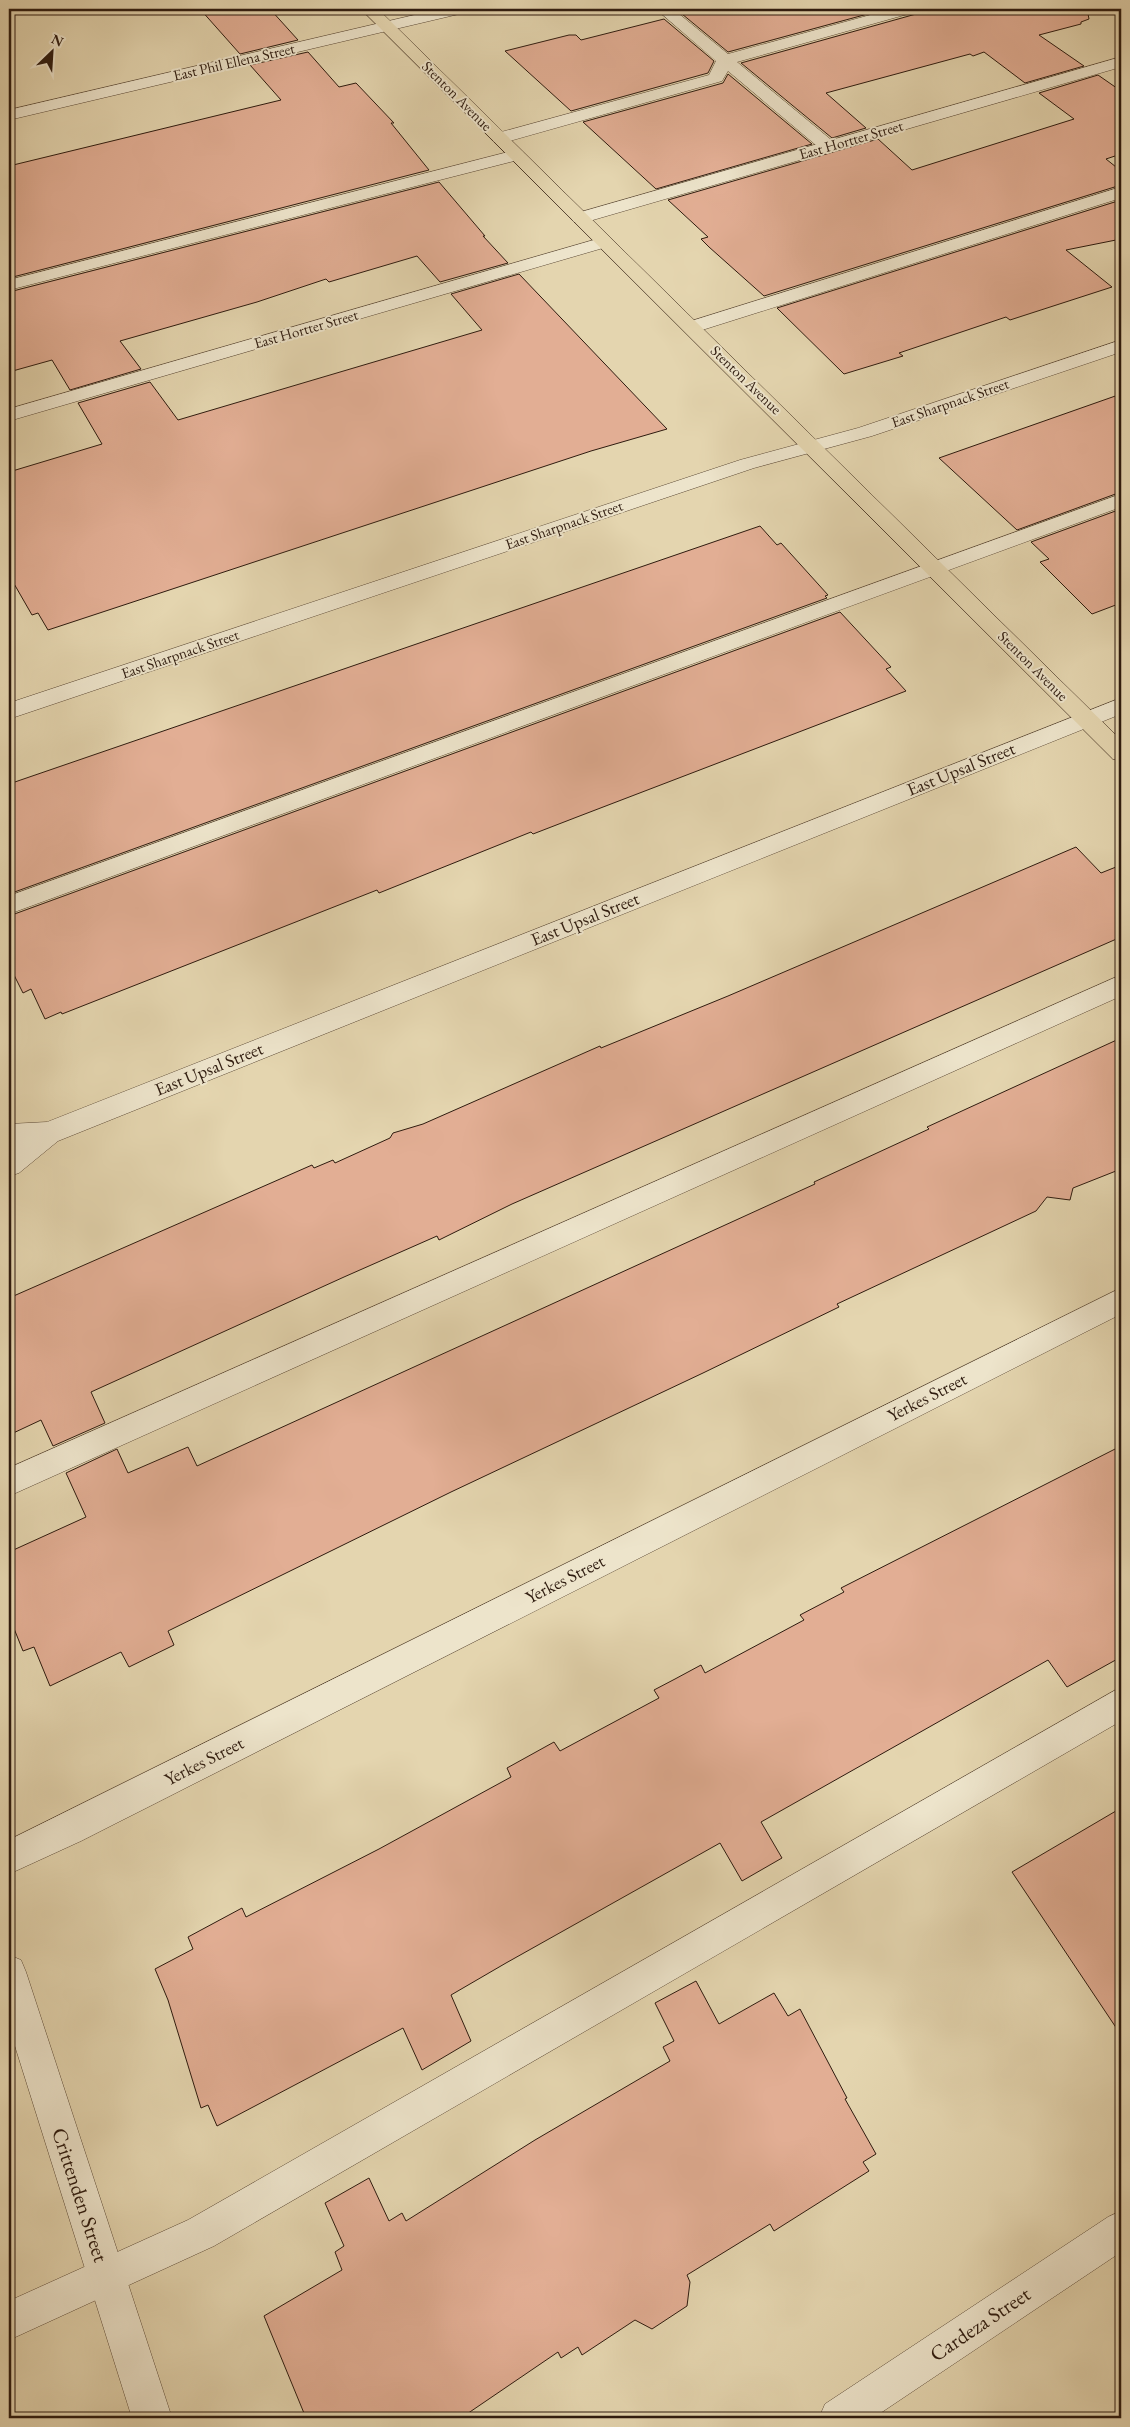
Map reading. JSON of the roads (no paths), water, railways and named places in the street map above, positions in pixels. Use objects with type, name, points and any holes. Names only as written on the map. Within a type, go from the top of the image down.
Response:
[{"type":"main road","name":"Stenton Avenue","points":[[369,9],[813,446],[1121,753]]},
{"type":"street","name":"East Phil Ellena Street","points":[[9,115],[459,9]]},
{"type":"street","points":[[664,9],[829,147]]},
{"type":"street","points":[[500,138],[716,78],[726,60],[909,9]]},
{"type":"street","name":"East Hortter Street","points":[[580,218],[1121,62]]},
{"type":"street","points":[[9,285],[516,154]]},
{"type":"street","points":[[692,327],[1121,192]]},
{"type":"street","name":"East Hortter Street","points":[[9,416],[604,242]]},
{"type":"street","name":"East Sharpnack Street","points":[[9,711],[747,464],[874,429],[1121,346]]},
{"type":"street","points":[[9,905],[1121,500]]},
{"type":"street","name":"East Upsal Street","points":[[9,1135],[49,1132],[1121,706]]},
{"type":"street","points":[[9,1482],[1121,985]]},
{"type":"street","name":"East Upsal Street","points":[[9,1165],[49,1132]]},
{"type":"street","name":"Yerkes Street","points":[[9,1857],[69,1829],[1121,1300]]},
{"type":"street","points":[[9,2321],[201,2232],[1121,1703]]},
{"type":"street","name":"Crittenden Street","points":[[9,1972],[152,2418]]},
{"type":"street","name":"Cardeza Street","points":[[839,2418],[1121,2230]]}]
